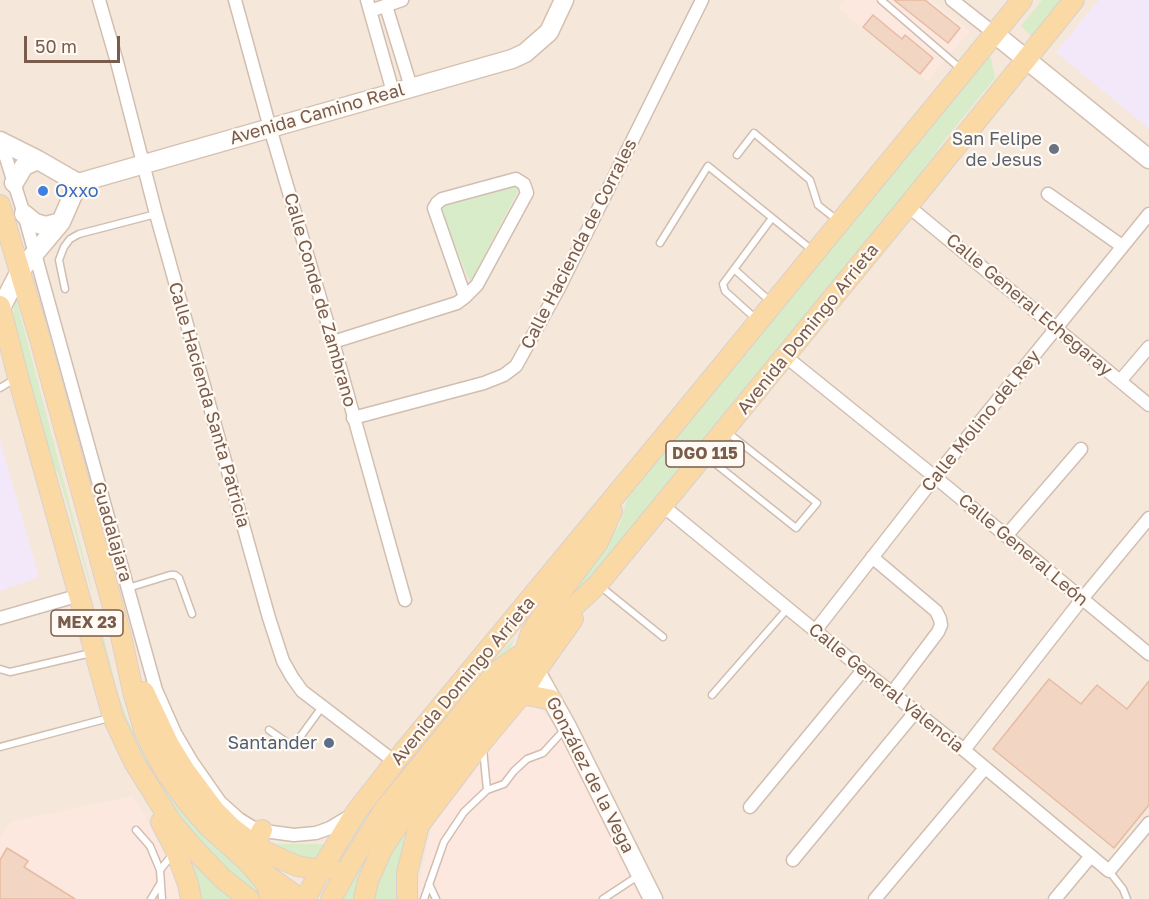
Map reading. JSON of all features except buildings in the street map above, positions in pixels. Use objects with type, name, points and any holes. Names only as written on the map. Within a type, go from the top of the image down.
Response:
[{"type":"main road","name":"Avenida Domingo Arrieta","points":[[306,899],[356,812],[395,762],[1022,0]]},
{"type":"main road","name":"Avenida Domingo Arrieta","points":[[331,899],[384,810],[473,700],[497,671],[525,651],[598,584],[1074,0]]},
{"type":"main road","name":"MEX 23","points":[[0,205],[93,500],[121,636]]},
{"type":"main road","name":"MEX 23","points":[[0,307],[113,717],[134,762],[172,823],[223,879],[249,899]]},
{"type":"main road","points":[[364,899],[368,881],[382,849],[406,813],[518,670],[531,633],[598,542],[620,491]]},
{"type":"main road","points":[[407,899],[407,873],[419,825],[522,694],[598,584]]},
{"type":"main road","points":[[80,595],[100,609],[121,636],[144,690],[144,730],[167,774],[208,826],[297,866],[321,870],[351,863]]},
{"type":"main road","points":[[473,700],[522,694],[552,700]]},
{"type":"main road","points":[[134,762],[149,800],[176,851],[191,899]]},
{"type":"main road","points":[[254,845],[271,899]]},
{"type":"main road","points":[[254,845],[300,899]]},
{"type":"street","name":"Calle Hacienda Santa Patricia","points":[[99,0],[156,214],[283,661],[302,691],[395,762]]},
{"type":"street","name":"Calle Conde de Zambrano","points":[[235,0],[405,600]]},
{"type":"street","points":[[393,92],[368,6],[386,6],[402,0]]},
{"type":"street","name":"Avenida Camino Real","points":[[78,183],[512,59],[538,43],[549,32],[564,0]]},
{"type":"street","name":"Calle Hacienda de Corrales","points":[[353,418],[484,383],[504,375],[516,366],[559,288],[702,0]]},
{"type":"street","points":[[952,0],[1149,159]]},
{"type":"street","points":[[386,6],[411,87]]},
{"type":"street","points":[[0,141],[78,183],[61,222],[20,271],[0,307]]},
{"type":"street","name":"Guadalajara","points":[[0,141],[24,214],[93,500],[128,588],[144,690],[220,802],[252,827],[254,845],[294,835],[316,833],[330,828],[356,812]]},
{"type":"street","points":[[14,183],[24,166],[38,160]]},
{"type":"street","points":[[333,342],[457,303],[465,297],[477,285],[527,193],[524,184],[516,179],[442,199],[436,203],[434,208],[465,297]]},
{"type":"street","points":[[1048,194],[1122,246]]},
{"type":"street","name":"Calle General Echegaray","points":[[908,206],[1149,405]]},
{"type":"street","points":[[24,214],[35,223],[46,226],[61,222]]},
{"type":"street","name":"Calle Molino del Rey","points":[[815,631],[935,477],[1149,214]]},
{"type":"street","points":[[1120,381],[1149,347]]},
{"type":"street","name":"Calle General León","points":[[785,356],[1149,654]]},
{"type":"street","points":[[1006,536],[1081,449]]},
{"type":"street","name":"Calle General Valencia","points":[[663,506],[862,670],[964,750],[1109,871]]},
{"type":"street","points":[[964,750],[1082,599],[1149,518]]},
{"type":"street","points":[[872,557],[936,611],[941,625],[892,693]]},
{"type":"street","points":[[0,618],[80,595]]},
{"type":"street","name":"González de la Vega","points":[[525,651],[567,726],[653,899]]},
{"type":"street","points":[[750,807],[862,670]]},
{"type":"street","points":[[793,860],[916,711]]},
{"type":"street","points":[[875,899],[985,768]]},
{"type":"street","points":[[1109,871],[1149,823]]},
{"type":"street","points":[[1055,899],[1091,856]]},
{"type":"lane","points":[[881,0],[964,71]]},
{"type":"lane","points":[[737,155],[754,133],[810,180],[818,205],[840,222]]},
{"type":"lane","points":[[660,243],[708,166],[814,252]]},
{"type":"lane","points":[[65,289],[59,260],[70,239],[80,234],[156,214]]},
{"type":"lane","points":[[759,321],[725,291],[723,284],[772,218]]},
{"type":"lane","points":[[734,269],[773,304]]},
{"type":"lane","points":[[0,388],[18,377]]},
{"type":"lane","points":[[705,455],[796,528],[817,503],[724,430]]},
{"type":"lane","points":[[128,588],[175,575],[179,578],[192,614]]},
{"type":"lane","points":[[598,584],[663,637]]},
{"type":"lane","points":[[712,695],[788,608]]},
{"type":"lane","points":[[0,669],[10,672],[95,652]]},
{"type":"lane","points":[[269,730],[292,746],[322,707]]},
{"type":"lane","points":[[0,747],[113,717]]},
{"type":"lane","points":[[424,899],[444,842],[464,812],[487,790],[504,784],[528,759],[543,753],[567,726]]},
{"type":"lane","points":[[482,742],[487,790]]},
{"type":"lane","points":[[136,830],[150,846],[160,870],[162,899]]},
{"type":"lane","points":[[160,870],[176,851]]},
{"type":"lane","points":[[1109,871],[1123,889],[1127,899]]},
{"type":"lane","points":[[603,899],[640,875]]},
{"type":"lane","points":[[152,899],[161,883]]},
{"type":"lane","points":[[429,884],[436,899]]},
{"type":"shaded area","points":[[0,0],[1149,0],[1149,899],[0,899]]},
{"type":"shaded area","points":[[846,0],[931,0],[969,31],[928,81],[838,8]]},
{"type":"shaded area","points":[[1099,0],[1149,0],[1149,129],[1056,52]]},
{"type":"shaded area","points":[[0,440],[39,577],[0,591]]},
{"type":"shaded area","points":[[529,701],[542,711],[559,731],[643,899],[418,899],[429,838],[437,811],[508,722]]},
{"type":"shaded area","points":[[133,796],[163,849],[186,899],[0,899],[0,839],[11,822]]},
{"type":"green space","points":[[1042,0],[1066,0],[1032,37],[1021,26]]},
{"type":"green space","points":[[987,57],[991,58],[995,78],[947,137],[890,216],[594,577],[552,613],[620,524],[627,499]]},
{"type":"green space","points":[[521,185],[470,283],[439,205]]},
{"type":"green space","points":[[15,295],[92,589],[58,473],[45,449],[13,323]]},
{"type":"green space","points":[[93,620],[103,633],[116,688],[127,718],[154,771],[201,833],[256,880],[261,899],[232,877],[185,828],[127,733]]},
{"type":"green space","points":[[514,639],[510,650],[466,694],[385,794],[346,853],[343,854],[367,814],[465,692]]},
{"type":"green space","points":[[478,710],[357,899],[343,899],[380,833]]},
{"type":"green space","points":[[441,786],[402,899],[372,899],[388,852]]},
{"type":"green space","points":[[266,843],[280,844],[329,844],[318,864]]},
{"type":"green space","points":[[186,854],[237,899],[200,899],[199,889]]},
{"type":"place","name":"San Felipe de Jesus","points":[[1054,149]]},
{"type":"place","name":"Oxxo","points":[[43,191]]},
{"type":"place","name":"Santander","points":[[329,743]]}]
